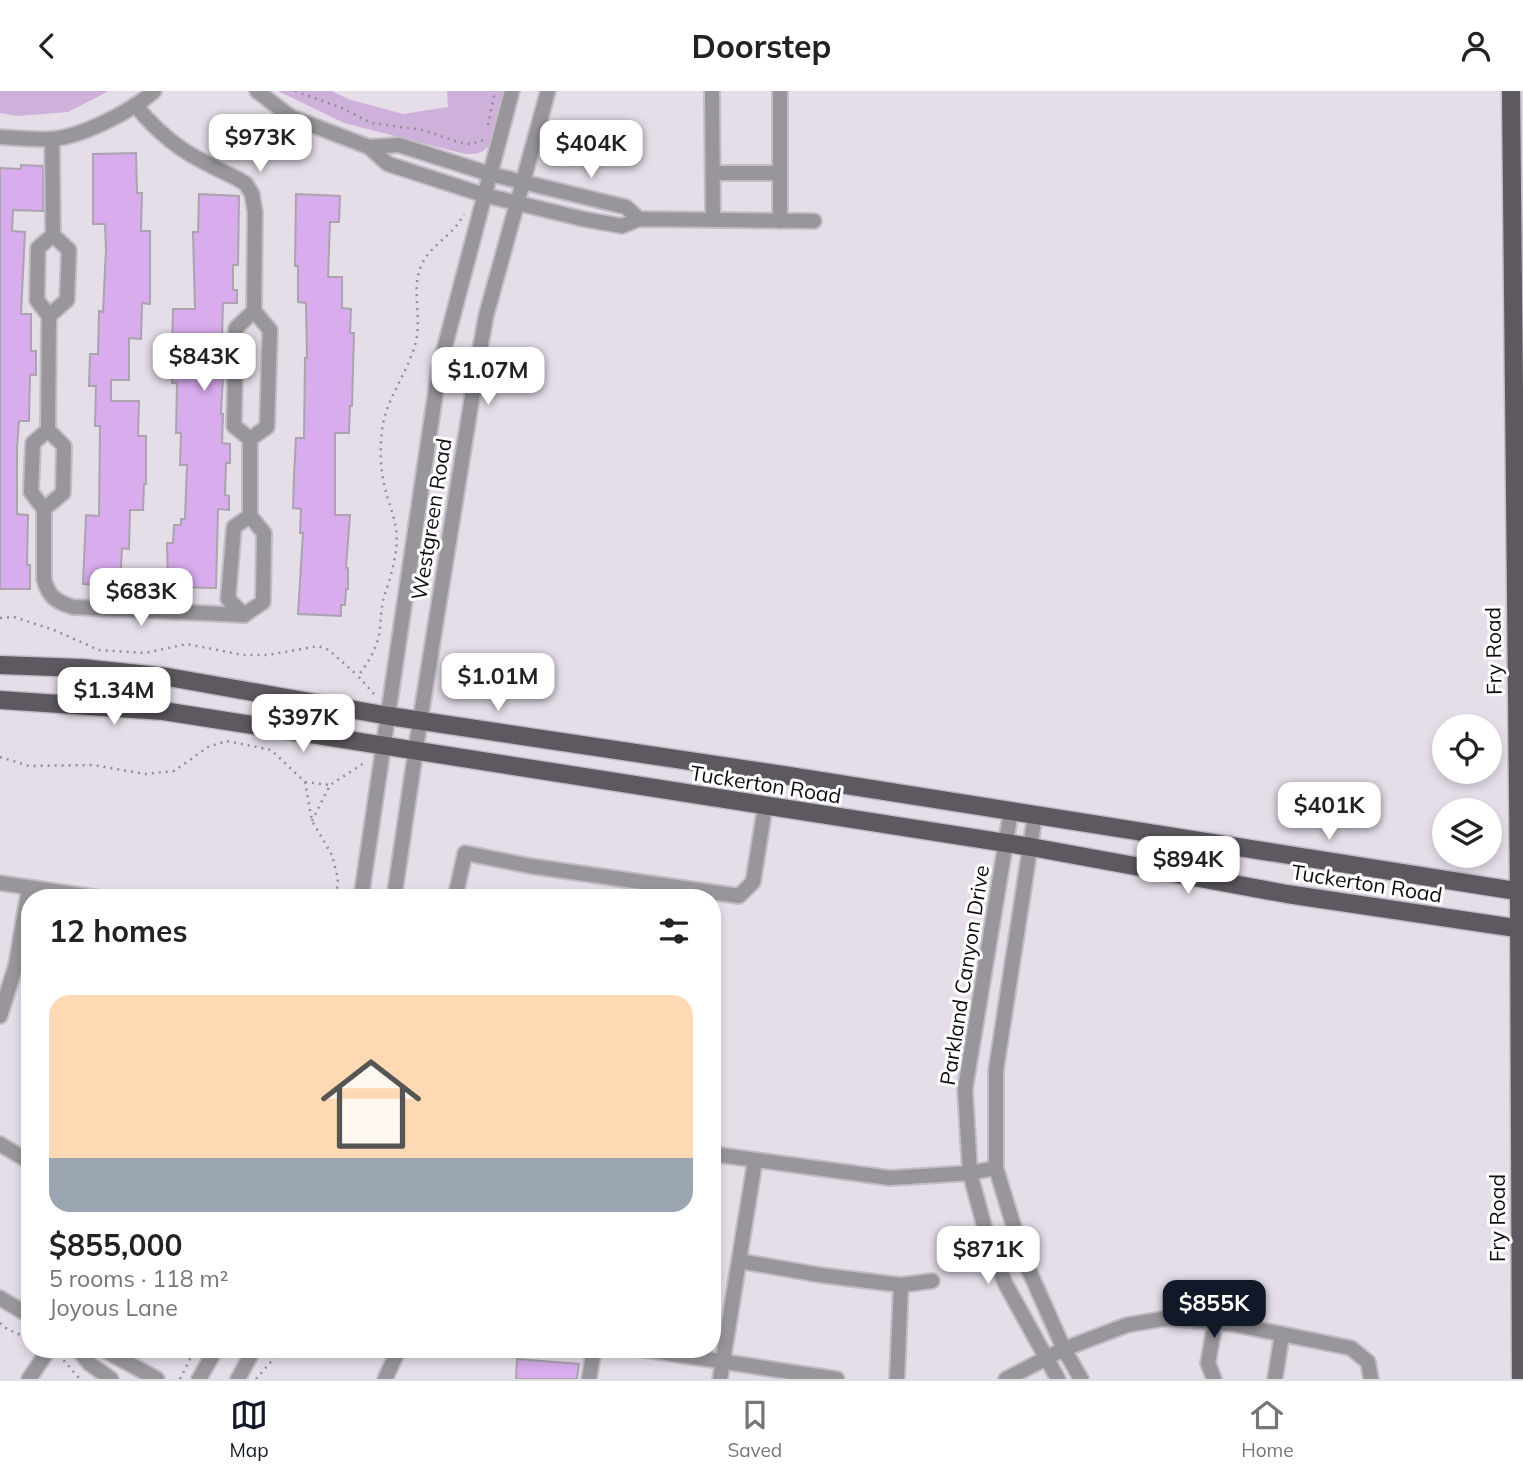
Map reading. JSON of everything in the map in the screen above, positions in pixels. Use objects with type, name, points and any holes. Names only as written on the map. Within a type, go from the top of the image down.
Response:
[{"type":"main road","name":"Fry Road","points":[[1511,91],[1517,196],[1521,1379]]},
{"type":"main road","name":"Tuckerton Road","points":[[0,665],[82,668],[168,677],[389,716],[1521,892]]},
{"type":"main road","name":"Tuckerton Road","points":[[0,700],[163,712],[1006,843],[1287,894],[1521,929]]},
{"type":"street","points":[[0,137],[52,139],[75,134],[135,105],[154,91]]},
{"type":"street","points":[[257,91],[291,117],[369,146],[399,145],[490,174],[626,207],[639,219]]},
{"type":"street","name":"Westgreen Road","points":[[362,889],[439,369],[512,91]]},
{"type":"street","name":"Westgreen Road","points":[[395,889],[486,316],[548,91]]},
{"type":"street","points":[[712,91],[713,220]]},
{"type":"street","points":[[780,91],[780,221]]},
{"type":"street","points":[[135,105],[165,138],[186,153],[246,184],[252,194],[255,212],[254,311],[270,330],[267,426],[250,439]]},
{"type":"street","points":[[49,316],[67,299],[69,250],[53,235],[52,139]]},
{"type":"street","points":[[369,146],[388,164],[484,195],[622,226],[639,219],[814,221]]},
{"type":"street","points":[[713,173],[780,173]]},
{"type":"street","points":[[44,509],[63,493],[64,446],[48,430],[49,316],[37,300],[38,248],[53,235]]},
{"type":"street","points":[[250,439],[234,426],[236,328],[254,311]]},
{"type":"street","points":[[48,430],[33,443],[31,492],[44,509],[44,579],[46,589],[52,597],[73,607],[244,615],[262,602],[264,533],[250,516],[250,439]]},
{"type":"street","points":[[244,615],[228,599],[234,527],[250,516]]},
{"type":"street","points":[[721,894],[738,896],[753,882],[765,807]]},
{"type":"street","name":"Parkland Canyon Drive","points":[[1011,811],[965,1089],[970,1173],[985,1229],[1005,1283],[1058,1379]]},
{"type":"street","points":[[1035,815],[996,1070],[996,1168],[1023,1257],[1064,1349],[1081,1379]]},
{"type":"street","points":[[458,889],[465,853],[530,866],[689,889]]},
{"type":"street","points":[[0,883],[36,889]]},
{"type":"street","points":[[0,1016],[16,965],[21,935]]},
{"type":"street","points":[[0,1144],[21,1157]]},
{"type":"street","points":[[721,1155],[890,1178],[970,1173],[996,1168]]},
{"type":"street","points":[[720,1379],[755,1161]]},
{"type":"street","points":[[739,1261],[901,1285],[932,1281]]},
{"type":"street","points":[[897,1379],[901,1285]]},
{"type":"street","points":[[0,1297],[21,1310]]},
{"type":"street","points":[[1006,1379],[1064,1349],[1127,1325],[1168,1318],[1215,1323],[1351,1348],[1368,1362],[1371,1379]]},
{"type":"street","points":[[1214,1379],[1208,1363],[1215,1323]]},
{"type":"street","points":[[1275,1379],[1282,1334]]},
{"type":"street","points":[[29,1379],[42,1358]]},
{"type":"street","points":[[85,1358],[111,1379]]},
{"type":"street","points":[[118,1358],[157,1379]]},
{"type":"street","points":[[199,1379],[211,1358]]},
{"type":"street","points":[[238,1379],[249,1358]]},
{"type":"street","points":[[385,1379],[395,1358]]},
{"type":"street","points":[[589,1379],[592,1358]]},
{"type":"street","points":[[697,1358],[827,1378]]},
{"type":"path","points":[[295,91],[342,108],[371,123],[423,130],[461,143],[470,144],[486,138],[484,149]]},
{"type":"path","points":[[488,127],[495,91]]},
{"type":"path","points":[[358,676],[368,663],[380,631],[396,539],[396,526],[380,454],[383,419],[416,341],[417,291],[421,266],[429,253],[457,227],[467,208]]},
{"type":"path","points":[[0,618],[14,617],[54,630],[99,650],[145,653],[187,644],[243,655],[268,655],[318,646],[329,650],[374,694]]},
{"type":"path","points":[[0,757],[29,766],[93,765],[145,774],[174,771],[208,747],[227,741],[271,750],[305,782],[330,785]]},
{"type":"path","points":[[312,821],[330,785],[364,763]]},
{"type":"path","points":[[305,782],[312,821],[332,855],[338,879],[337,889]]},
{"type":"path","points":[[0,1323],[21,1335]]},
{"type":"path","points":[[62,1358],[79,1379]]},
{"type":"path","points":[[180,1379],[190,1358]]},
{"type":"path","points":[[256,1379],[274,1358]]},
{"type":"shaded area","points":[[0,91],[109,91],[68,112],[17,116],[0,113]]},
{"type":"shaded area","points":[[278,91],[332,91],[348,99],[403,114],[448,107],[447,91],[504,91],[495,129],[487,148],[474,154],[465,154],[344,123]]},
{"type":"building","points":[[136,153],[137,193],[142,193],[141,231],[150,231],[150,304],[142,303],[141,339],[129,338],[129,380],[111,380],[111,401],[139,401],[138,436],[146,436],[143,510],[130,510],[129,549],[122,548],[120,586],[83,584],[86,515],[99,516],[100,426],[95,426],[96,386],[89,386],[90,354],[98,354],[99,311],[103,312],[106,249],[105,224],[93,224],[93,154]]},
{"type":"building","points":[[21,165],[43,166],[43,211],[13,210],[12,231],[25,232],[21,314],[31,314],[31,351],[36,351],[36,375],[30,375],[29,421],[19,421],[17,448],[17,514],[28,515],[27,565],[30,565],[30,589],[0,589],[0,168],[21,169]]},
{"type":"building","points":[[199,194],[239,196],[238,265],[233,265],[233,290],[237,290],[237,303],[223,303],[222,338],[225,338],[221,414],[222,443],[230,444],[230,463],[226,463],[225,495],[229,496],[229,510],[218,509],[216,588],[168,587],[167,543],[173,543],[174,525],[181,525],[181,519],[185,519],[187,465],[180,465],[181,433],[176,433],[177,383],[172,383],[172,372],[176,372],[176,346],[172,346],[173,309],[195,309],[193,232],[198,232]]},
{"type":"building","points":[[296,194],[340,196],[339,222],[330,222],[328,277],[342,277],[342,308],[351,309],[350,333],[354,333],[349,433],[335,433],[335,515],[350,515],[346,568],[348,589],[345,605],[341,605],[341,616],[298,614],[303,533],[300,533],[301,509],[293,508],[294,476],[296,438],[304,438],[307,358],[306,303],[298,302],[298,266],[295,266]]},
{"type":"building","points":[[517,1359],[579,1364],[577,1379],[516,1379]]}]
